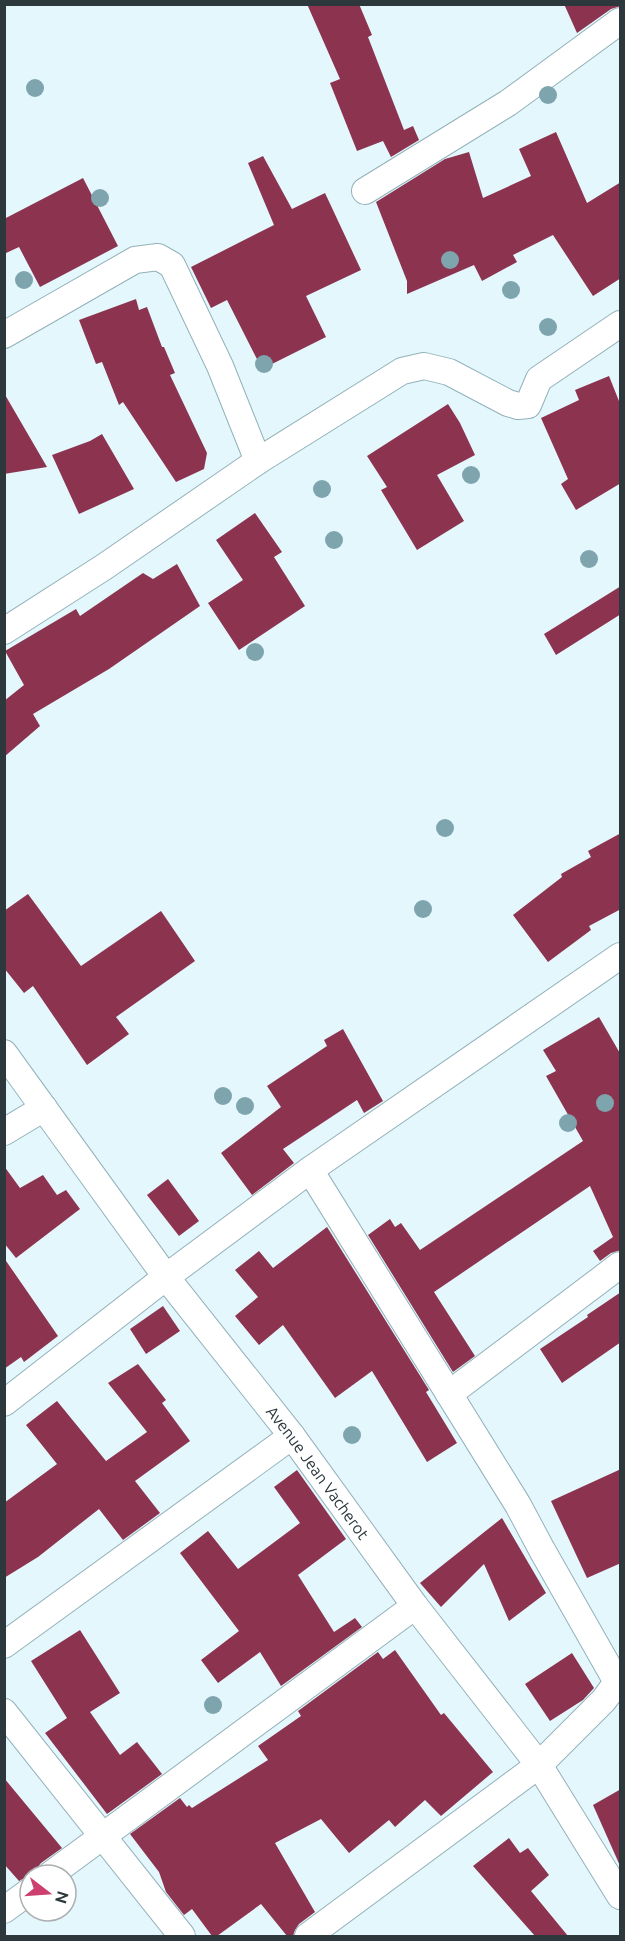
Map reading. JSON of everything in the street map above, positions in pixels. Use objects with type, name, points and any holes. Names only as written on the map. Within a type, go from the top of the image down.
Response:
[{"type":"street","points":[[365,191],[508,103],[621,21]]},
{"type":"street","points":[[4,335],[135,260],[158,257],[172,265],[220,366],[258,461]]},
{"type":"street","points":[[4,631],[104,567],[258,461],[402,371],[424,366],[449,372],[508,403],[518,406],[528,405],[540,379],[621,324]]},
{"type":"street","points":[[4,1403],[166,1277],[310,1170],[621,956]]},
{"type":"street","name":"Avenue Jean Vacherot","points":[[4,1053],[166,1277],[292,1436],[415,1606],[539,1765],[621,1896]]},
{"type":"street","points":[[4,1132],[44,1108]]},
{"type":"street","points":[[308,1936],[539,1765],[604,1700],[619,1677],[542,1550],[518,1505],[310,1170]]},
{"type":"street","points":[[449,1394],[621,1265]]},
{"type":"street","points":[[4,1646],[292,1436]]},
{"type":"street","points":[[66,1863],[415,1606]]},
{"type":"street","points":[[4,1712],[182,1936]]},
{"type":"street","points":[[4,1910],[18,1900]]},
{"type":"building","points":[[307,4],[359,4],[372,35],[368,37],[404,130],[413,126],[419,140],[391,157],[383,141],[357,151],[330,83],[340,79]]},
{"type":"building","points":[[564,4],[621,4],[621,6],[611,9],[577,33]]},
{"type":"building","points":[[556,132],[587,203],[621,182],[621,278],[593,296],[553,235],[513,255],[517,262],[482,281],[474,265],[407,294],[407,281],[376,202],[445,159],[469,152],[483,198],[531,176],[519,149]]},
{"type":"building","points":[[263,156],[292,209],[325,193],[361,270],[306,296],[326,337],[262,369],[227,300],[211,308],[191,267],[274,225],[248,163]]},
{"type":"building","points":[[83,178],[118,246],[40,287],[19,247],[4,254],[4,219]]},
{"type":"building","points":[[136,299],[139,310],[147,307],[162,347],[175,373],[170,375],[207,453],[204,469],[176,482],[123,402],[119,405],[102,362],[96,364],[79,320]]},
{"type":"building","points":[[609,376],[621,406],[621,483],[576,510],[561,484],[568,479],[541,418],[579,400],[575,390]]},
{"type":"building","points":[[4,393],[47,467],[4,474]]},
{"type":"building","points":[[448,404],[475,455],[437,475],[464,521],[417,550],[381,490],[387,487],[367,456]]},
{"type":"building","points":[[102,434],[134,489],[79,514],[52,455],[90,441]]},
{"type":"building","points":[[255,513],[282,552],[274,557],[305,606],[239,650],[208,603],[243,580],[216,540]]},
{"type":"building","points":[[177,564],[200,606],[109,669],[33,714],[40,726],[4,757],[4,701],[24,685],[5,651],[76,609],[80,616],[143,573],[153,579]]},
{"type":"building","points":[[621,586],[621,614],[556,655],[544,634]]},
{"type":"building","points":[[621,833],[621,909],[589,926],[591,930],[548,962],[513,915],[562,877],[561,874],[591,857],[588,851]]},
{"type":"building","points":[[28,894],[81,966],[161,911],[195,961],[116,1017],[129,1034],[87,1065],[33,986],[24,993],[4,968],[4,911]]},
{"type":"building","points":[[599,1017],[621,1055],[621,1250],[611,1253],[600,1261],[593,1251],[613,1237],[590,1186],[434,1292],[475,1356],[453,1372],[368,1235],[390,1219],[395,1227],[401,1223],[420,1250],[583,1141],[546,1076],[556,1071],[543,1050]]},
{"type":"building","points":[[343,1029],[383,1101],[364,1113],[357,1100],[283,1149],[294,1163],[252,1195],[221,1153],[281,1107],[267,1086],[327,1046],[324,1040]]},
{"type":"building","points":[[4,1166],[20,1188],[43,1175],[57,1195],[66,1190],[80,1209],[16,1258],[4,1243]]},
{"type":"building","points":[[168,1179],[199,1221],[179,1236],[147,1195]]},
{"type":"building","points":[[327,1227],[429,1390],[426,1392],[457,1443],[427,1462],[372,1371],[335,1398],[283,1325],[259,1345],[235,1316],[258,1297],[235,1270],[259,1251],[273,1268]]},
{"type":"building","points":[[4,1258],[58,1336],[24,1362],[21,1357],[4,1369]]},
{"type":"building","points":[[621,1292],[621,1342],[562,1383],[540,1349]]},
{"type":"building","points":[[163,1306],[180,1331],[146,1354],[130,1329]]},
{"type":"building","points":[[138,1364],[166,1400],[162,1403],[190,1441],[135,1481],[160,1513],[123,1540],[99,1509],[38,1557],[4,1578],[4,1503],[57,1464],[26,1425],[57,1401],[106,1461],[147,1432],[108,1383]]},
{"type":"building","points":[[621,1469],[621,1563],[587,1578],[551,1501]]},
{"type":"building","points":[[297,1470],[346,1539],[298,1575],[334,1632],[355,1618],[362,1627],[281,1686],[260,1652],[218,1683],[201,1660],[239,1631],[180,1553],[208,1531],[238,1569],[300,1523],[274,1487]]},
{"type":"building","points":[[502,1518],[546,1593],[509,1621],[484,1564],[441,1607],[420,1583]]},
{"type":"building","points":[[80,1630],[120,1693],[90,1712],[120,1755],[137,1742],[162,1774],[107,1814],[45,1733],[67,1718],[31,1661]]},
{"type":"building","points":[[395,1650],[441,1715],[444,1713],[493,1772],[441,1816],[425,1800],[395,1827],[389,1820],[349,1853],[321,1819],[275,1843],[315,1912],[299,1924],[293,1936],[287,1936],[261,1904],[217,1936],[212,1936],[192,1909],[184,1915],[166,1892],[159,1872],[130,1834],[180,1798],[187,1807],[189,1805],[192,1808],[268,1760],[258,1746],[301,1716],[298,1711],[378,1652],[383,1659]]},
{"type":"building","points":[[572,1653],[594,1688],[583,1700],[550,1721],[525,1684]]},
{"type":"building","points":[[4,1778],[62,1848],[41,1863],[18,1863],[18,1880],[4,1864]]},
{"type":"building","points":[[621,1789],[621,1868],[593,1805]]},
{"type":"building","points":[[509,1838],[520,1853],[528,1848],[549,1875],[531,1891],[568,1936],[535,1936],[473,1866]]}]
